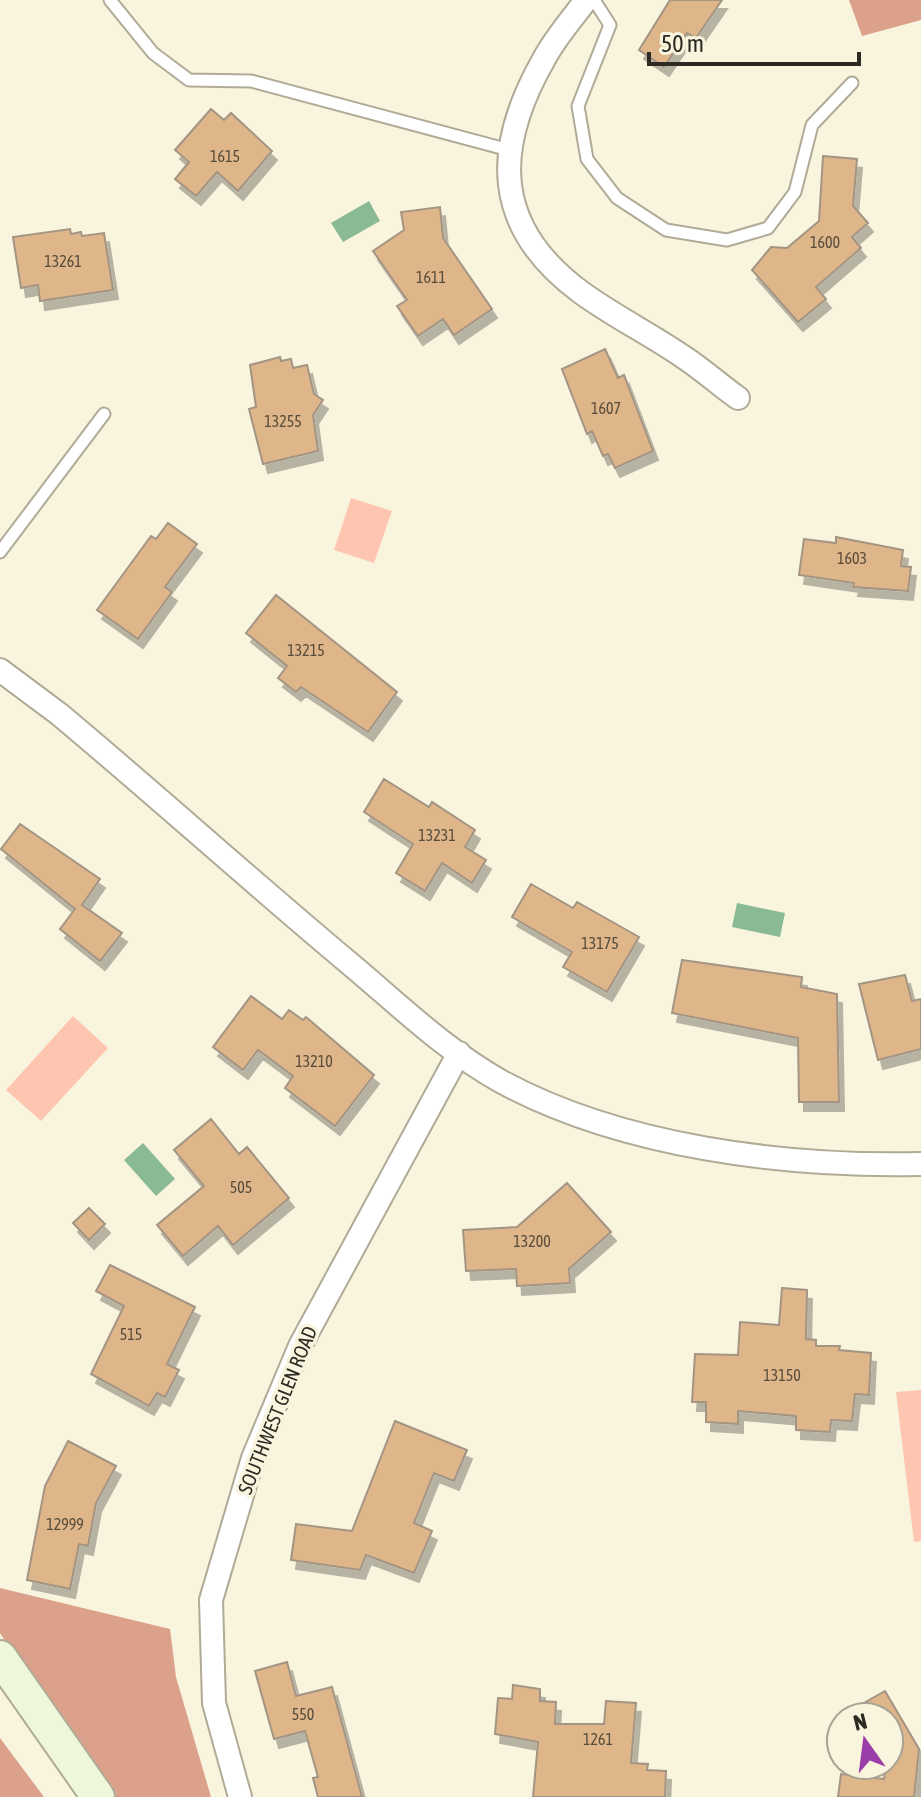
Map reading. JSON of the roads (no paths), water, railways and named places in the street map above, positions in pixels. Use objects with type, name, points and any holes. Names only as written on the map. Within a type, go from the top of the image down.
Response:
[{"type":"main road","points":[[0,1657],[98,1797]]},
{"type":"street","points":[[586,0],[544,58],[529,89],[509,150],[511,198],[520,227],[547,261],[581,293],[685,358],[738,398]]},
{"type":"street","points":[[0,670],[59,714],[459,1053],[501,1081],[536,1098],[630,1130],[789,1159],[921,1164]]},
{"type":"street","name":"SOUTHWEST GLEN ROAD","points":[[240,1797],[214,1703],[211,1600],[253,1458],[300,1346],[459,1053]]},
{"type":"lane","points":[[110,0],[153,53],[189,80],[251,81],[509,150]]},
{"type":"lane","points":[[594,0],[610,25],[578,106],[587,159],[617,198],[666,230],[727,240],[768,228],[795,192],[812,125],[852,83]]},
{"type":"lane","points":[[0,552],[104,414]]}]
